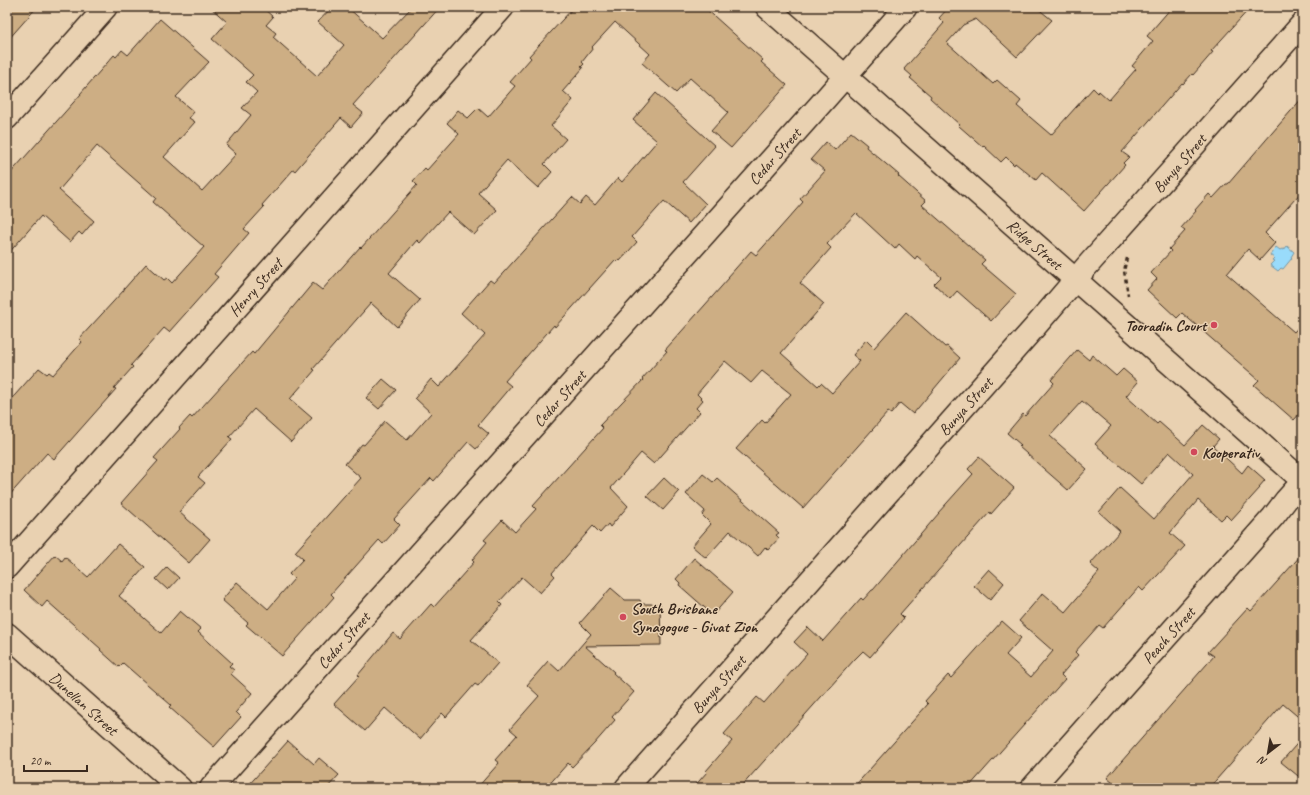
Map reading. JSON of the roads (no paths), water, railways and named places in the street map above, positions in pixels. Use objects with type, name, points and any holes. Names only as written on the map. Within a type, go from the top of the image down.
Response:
[{"type":"street","points":[[7,118],[106,7]]},
{"type":"street","name":"Henry Street","points":[[7,567],[503,7]]},
{"type":"street","name":"Ridge Street","points":[[767,7],[1303,481]]},
{"type":"street","name":"Cedar Street","points":[[211,788],[906,7]]},
{"type":"street","name":"Bunya Street","points":[[626,788],[1303,23]]},
{"type":"street","name":"Peach Street","points":[[1032,788],[1303,481]]},
{"type":"street","name":"Dunellan Street","points":[[7,634],[180,788]]},
{"type":"water","points":[[1287,246],[1294,252],[1291,257],[1292,258],[1283,269],[1281,268],[1278,271],[1270,265],[1274,261],[1272,260],[1274,258],[1270,255],[1276,247],[1280,250],[1284,250]]},
{"type":"place","name":"Tooradin Court","points":[[1214,325]]},
{"type":"place","name":"Kooperativ","points":[[1194,452]]},
{"type":"place","name":"South Brisbane Synagogue - Givat Zion","points":[[623,617]]}]
